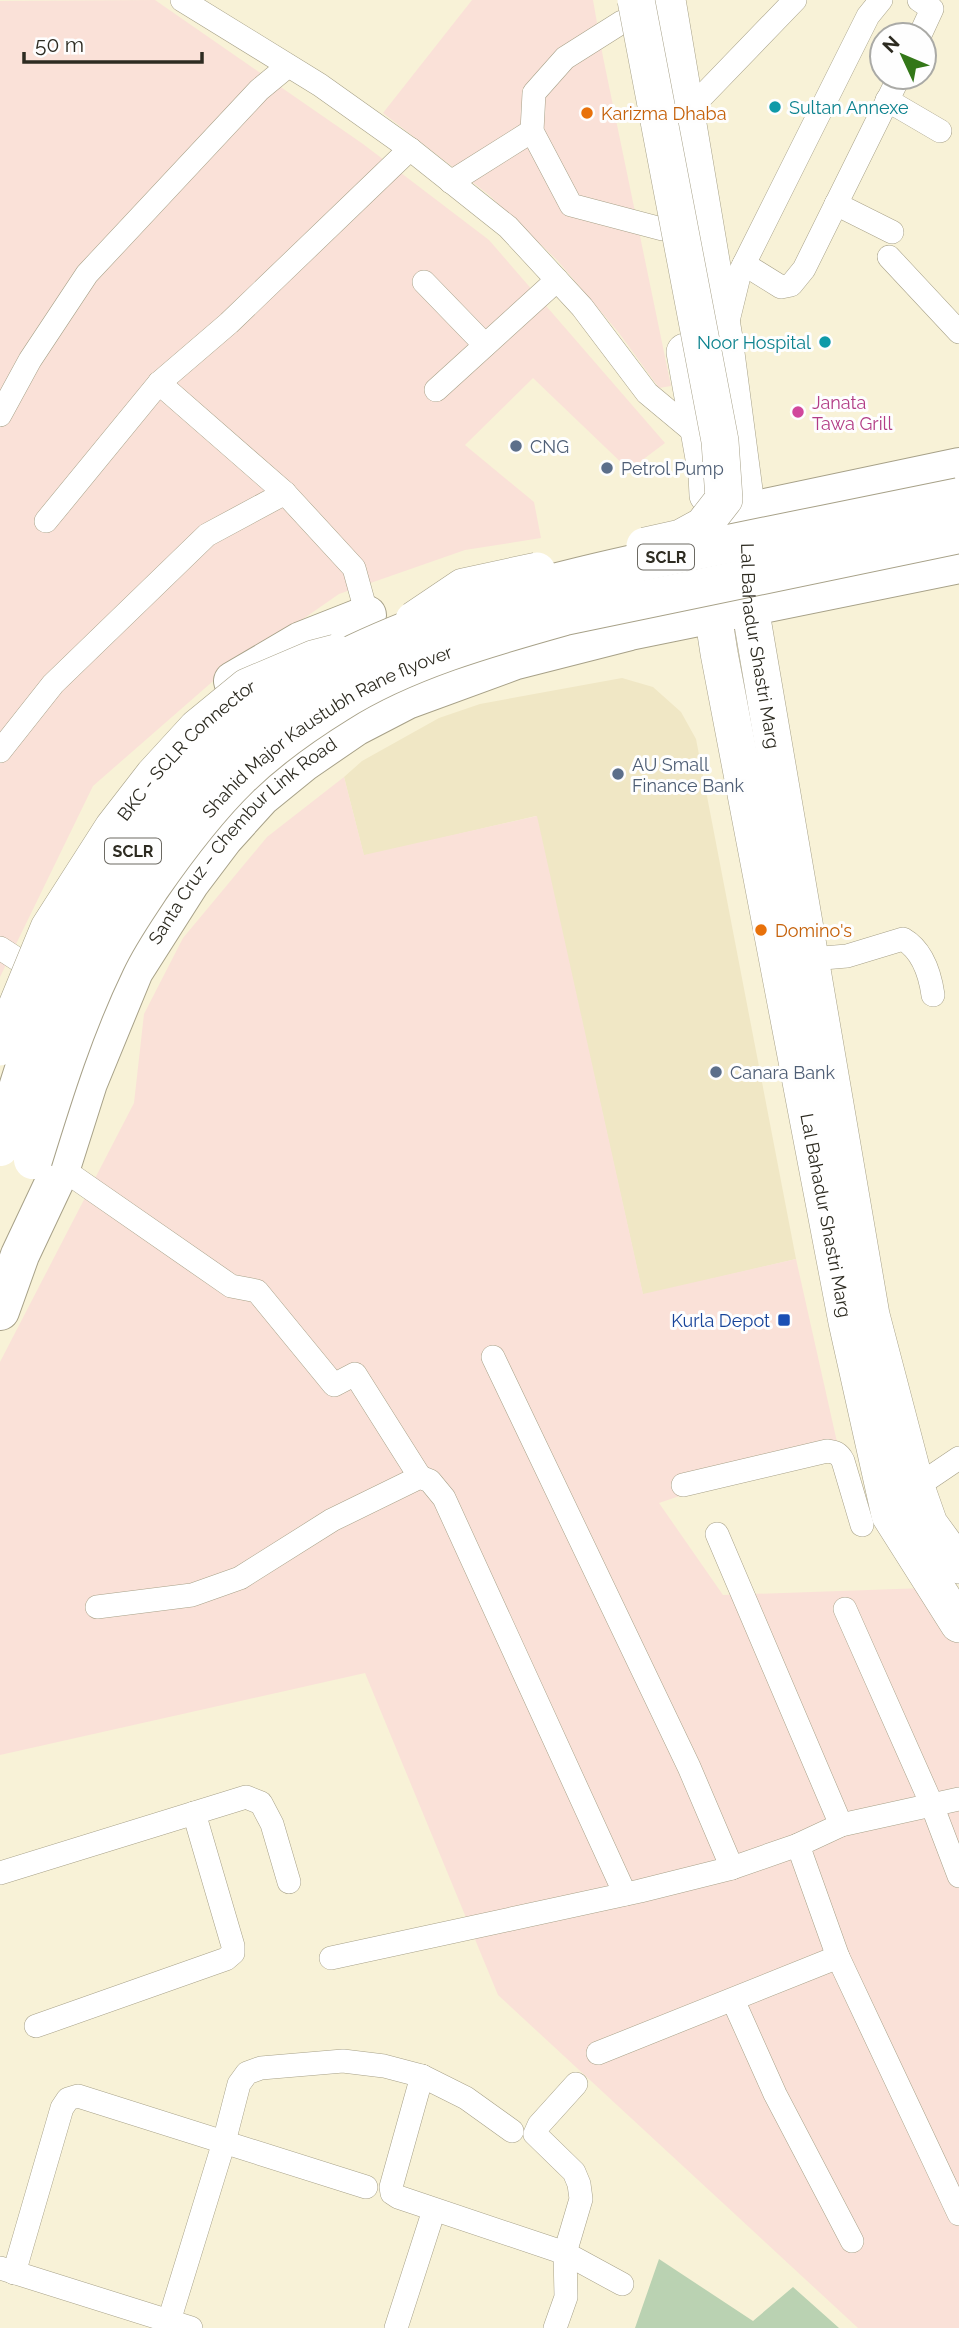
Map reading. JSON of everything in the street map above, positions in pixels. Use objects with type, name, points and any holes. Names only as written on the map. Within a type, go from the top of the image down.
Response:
[{"type":"highway","points":[[709,520],[959,467]]},
{"type":"highway","name":"Shahid Major Kaustubh Rane flyover","points":[[373,629],[617,567],[959,497]]},
{"type":"highway","name":"Shahid Major Kaustubh Rane flyover","points":[[0,1288],[32,1159],[60,1073],[107,957],[136,910],[202,818],[241,776],[286,739],[339,702],[395,674],[508,632],[565,615],[959,534]]},
{"type":"highway","name":"Santa Cruz – Chembur Link Road","points":[[0,1311],[20,1255],[32,1159],[88,1083],[134,971],[161,925],[197,874],[243,818],[261,797],[311,758],[355,727],[386,711],[483,672],[573,644],[959,564]]},
{"type":"highway","points":[[0,1010],[10,954],[38,923],[69,869],[142,766],[187,718],[239,676],[301,641],[373,629]]},
{"type":"highway","name":"SCLR","points":[[32,1159],[26,1061],[75,941],[106,891],[176,795],[217,750],[373,629]]},
{"type":"highway","points":[[251,669],[311,758]]},
{"type":"main road","name":"Lal Bahadur Shastri Marg","points":[[667,0],[724,338],[747,513],[750,607],[811,959],[802,1005]]},
{"type":"main road","name":"Lal Bahadur Shastri Marg","points":[[625,7],[707,475],[713,614],[721,665],[872,1315],[883,1485],[890,1515],[959,1624]]},
{"type":"main road","name":"BKC - SCLR Connector","points":[[0,1047],[49,928],[81,876],[153,775],[197,728],[247,687],[313,659],[463,587],[681,538],[703,526],[724,499],[720,441],[625,7]]},
{"type":"main road","points":[[721,665],[759,656]]},
{"type":"main road","name":"Lal Bahadur Shastri Marg","points":[[883,1485],[929,1524],[959,1565]]},
{"type":"street","points":[[182,0],[320,85],[410,149],[508,227],[582,307],[646,393],[701,438]]},
{"type":"street","points":[[686,113],[795,0]]},
{"type":"street","points":[[724,338],[744,264],[868,16],[881,0]]},
{"type":"street","points":[[919,0],[932,9],[926,21]]},
{"type":"street","points":[[625,7],[565,58],[534,93],[532,131],[571,205],[662,229]]},
{"type":"street","points":[[0,415],[30,360],[87,274],[258,90],[288,66]]},
{"type":"street","points":[[744,264],[781,287],[791,285],[804,270],[892,91]]},
{"type":"street","points":[[887,100],[940,131]]},
{"type":"street","points":[[451,182],[532,131]]},
{"type":"street","points":[[46,521],[159,383],[229,323],[410,149]]},
{"type":"street","points":[[836,204],[892,233]]},
{"type":"street","points":[[888,257],[959,332]]},
{"type":"street","points":[[436,390],[557,280]]},
{"type":"street","points":[[424,282],[485,345]]},
{"type":"street","points":[[159,383],[285,493],[354,568],[373,629]]},
{"type":"street","points":[[0,751],[53,684],[207,535],[285,493]]},
{"type":"street","points":[[811,959],[847,956],[904,939],[911,943],[929,972],[933,995]]},
{"type":"street","points":[[32,1159],[231,1286],[257,1291],[334,1385],[355,1374],[420,1478],[430,1481],[444,1497],[625,1894]]},
{"type":"street","points":[[493,1357],[689,1767],[732,1868]]},
{"type":"street","points":[[682,1485],[827,1451],[839,1455],[883,1485]]},
{"type":"street","points":[[862,1525],[883,1485],[959,1458]]},
{"type":"street","points":[[97,1607],[192,1595],[240,1578],[332,1520],[420,1478]]},
{"type":"street","points":[[717,1534],[841,1825]]},
{"type":"street","points":[[845,1609],[932,1805],[959,1876]]},
{"type":"street","points":[[0,1873],[246,1797],[261,1803],[272,1824],[289,1882]]},
{"type":"street","points":[[331,1958],[732,1868],[798,1845],[841,1825],[959,1799]]},
{"type":"street","points":[[36,2026],[226,1959],[233,1953],[194,1813]]},
{"type":"street","points":[[798,1845],[838,1956],[959,2214]]},
{"type":"street","points":[[598,2053],[838,1956]]},
{"type":"street","points":[[733,2000],[775,2094],[852,2241]]},
{"type":"street","points":[[169,2321],[225,2142],[239,2084],[247,2073],[261,2068],[343,2061],[384,2066],[422,2076],[466,2098],[512,2131]]},
{"type":"street","points":[[422,2076],[391,2187],[392,2193],[434,2210],[565,2253],[622,2284]]},
{"type":"street","points":[[555,2328],[566,2297],[565,2253],[581,2199],[574,2172],[535,2134],[539,2125],[576,2084]]},
{"type":"street","points":[[191,2328],[7,2270],[62,2108],[68,2099],[78,2096],[366,2187]]},
{"type":"street","points":[[396,2328],[434,2210]]},
{"type":"shaded area","points":[[155,0],[363,144],[489,240],[665,443],[629,470],[533,378],[465,445],[534,502],[541,538],[465,550],[339,594],[212,682],[93,786],[0,977],[0,1]]},
{"type":"shaded area","points":[[472,0],[593,0],[671,386],[659,388],[619,333],[557,260],[489,195],[383,113]]},
{"type":"shaded area","points":[[622,678],[653,687],[681,712],[696,739],[796,1259],[643,1295],[536,816],[364,856],[344,777],[362,761],[439,718],[480,704]]},
{"type":"shaded area","points":[[344,777],[364,855],[537,816],[643,1294],[796,1259],[837,1442],[659,1503],[723,1595],[925,1588],[959,1633],[959,2328],[858,2328],[498,1995],[365,1673],[0,1755],[0,1362],[134,1103],[144,1014],[183,938],[267,837]]},
{"type":"green space","points":[[659,2259],[753,2321],[793,2287],[839,2328],[635,2328]]},
{"type":"place","name":"Sultan Annexe","points":[[775,107]]},
{"type":"place","name":"Karizma Dhaba","points":[[587,113]]},
{"type":"place","name":"Noor Hospital","points":[[825,342]]},
{"type":"place","name":"Janata Tawa Grill","points":[[798,412]]},
{"type":"place","name":"CNG","points":[[516,446]]},
{"type":"place","name":"Petrol Pump","points":[[607,468]]},
{"type":"place","name":"AU Small Finance Bank","points":[[618,774]]},
{"type":"place","name":"Domino's","points":[[761,930]]},
{"type":"place","name":"Canara Bank","points":[[716,1072]]},
{"type":"place","name":"Kurla Depot","points":[[784,1320]]}]
